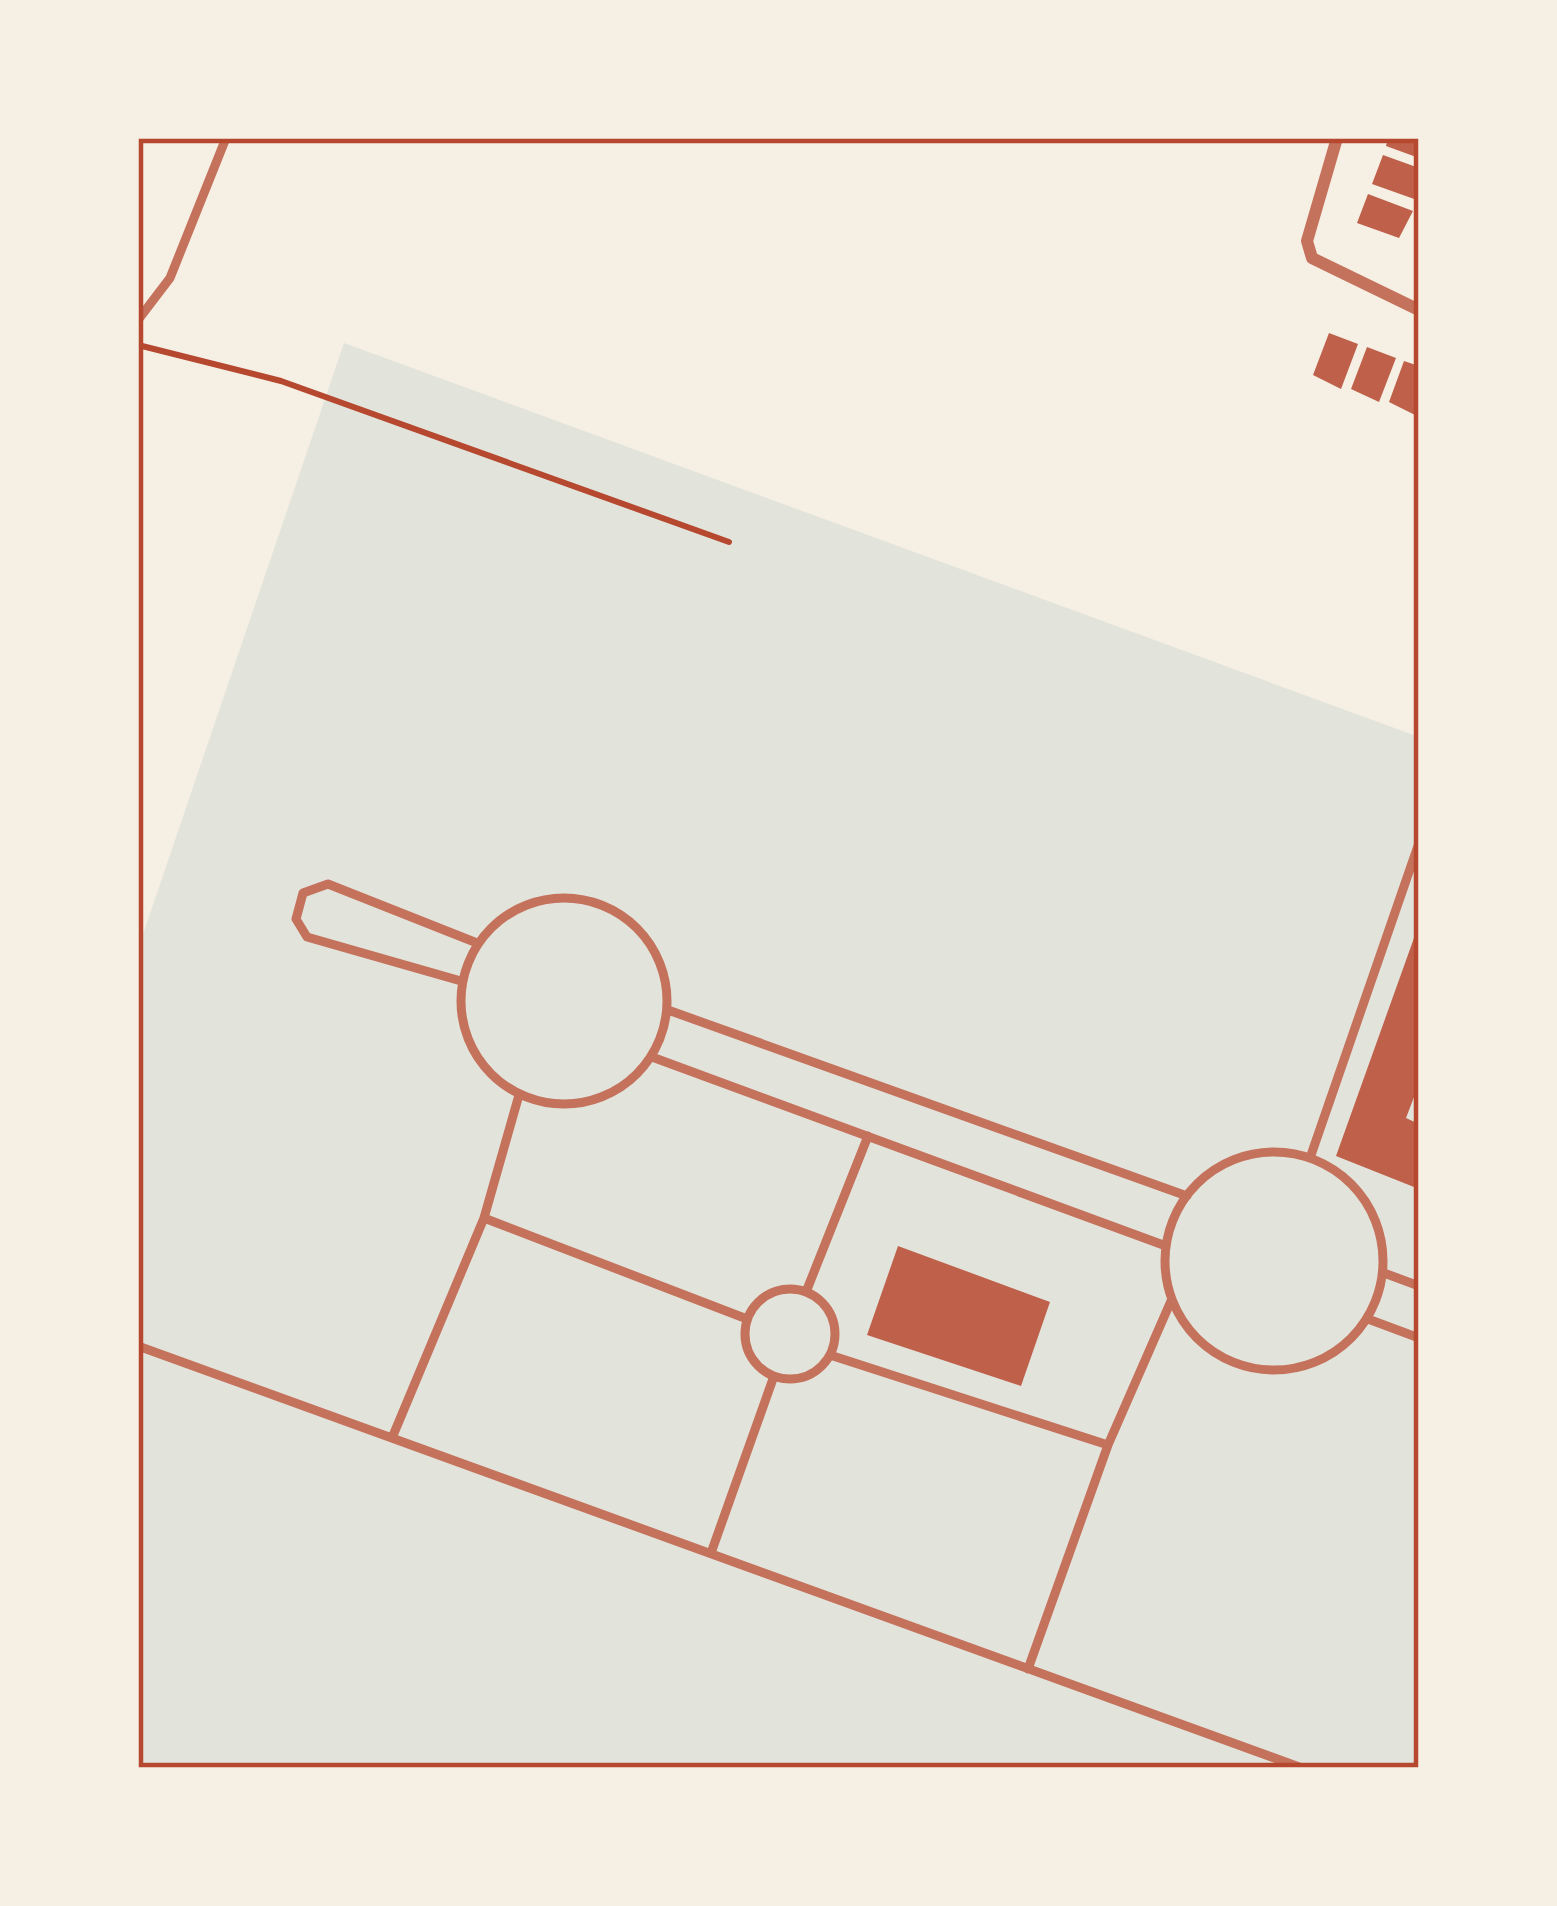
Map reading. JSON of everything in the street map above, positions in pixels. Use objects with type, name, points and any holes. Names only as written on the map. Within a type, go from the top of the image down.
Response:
[{"type":"street","points":[[1336,138],[1307,241],[1312,258],[1419,310]]},
{"type":"lane","points":[[138,320],[170,278],[226,138]]},
{"type":"lane","points":[[1310,1158],[1419,843]]},
{"type":"lane","points":[[461,981],[307,937],[297,926],[303,892],[328,884],[477,943]]},
{"type":"lane","points":[[580,898],[617,910],[647,937],[664,972],[668,1010],[652,1057],[632,1080],[592,1100],[548,1104],[519,1095],[491,1076],[470,1048],[460,1015],[461,981],[477,943],[505,915],[541,899],[580,898]]},
{"type":"lane","points":[[668,1010],[1187,1196]]},
{"type":"lane","points":[[652,1057],[1166,1246]]},
{"type":"lane","points":[[392,1438],[484,1218],[519,1095]]},
{"type":"lane","points":[[806,1292],[868,1136]]},
{"type":"lane","points":[[1256,1154],[1310,1158],[1359,1191],[1383,1244],[1384,1273],[1367,1319],[1340,1349],[1304,1367],[1263,1371],[1224,1360],[1192,1335],[1171,1301],[1166,1246],[1187,1196],[1230,1162],[1256,1154]]},
{"type":"lane","points":[[484,1218],[747,1319]]},
{"type":"lane","points":[[1384,1273],[1419,1286]]},
{"type":"lane","points":[[778,1291],[806,1292],[819,1300],[835,1325],[830,1355],[806,1376],[774,1376],[752,1360],[744,1333],[747,1319],[754,1306],[778,1291]]},
{"type":"lane","points":[[1028,1669],[1108,1444],[1171,1301]]},
{"type":"lane","points":[[1367,1319],[1419,1339]]},
{"type":"lane","points":[[138,1346],[1302,1768]]},
{"type":"lane","points":[[830,1355],[1108,1444]]},
{"type":"lane","points":[[711,1553],[774,1376]]},
{"type":"path","points":[[138,346],[281,381],[729,542]]},
{"type":"shaded area","points":[[344,343],[1419,737],[1419,1768],[138,1768],[138,949]]},
{"type":"building","points":[[1388,138],[1419,138],[1419,158],[1386,146]]},
{"type":"building","points":[[1383,155],[1419,168],[1417,200],[1372,184]]},
{"type":"building","points":[[1368,194],[1413,211],[1399,238],[1357,223]]},
{"type":"building","points":[[1329,333],[1358,344],[1341,389],[1313,375]]},
{"type":"building","points":[[1367,347],[1396,358],[1379,402],[1351,389]]},
{"type":"building","points":[[1404,361],[1419,366],[1417,416],[1389,402]]},
{"type":"building","points":[[1419,924],[1419,1084],[1406,1118],[1419,1124],[1419,1189],[1336,1156]]},
{"type":"building","points":[[898,1246],[1050,1302],[1021,1386],[867,1335]]}]
